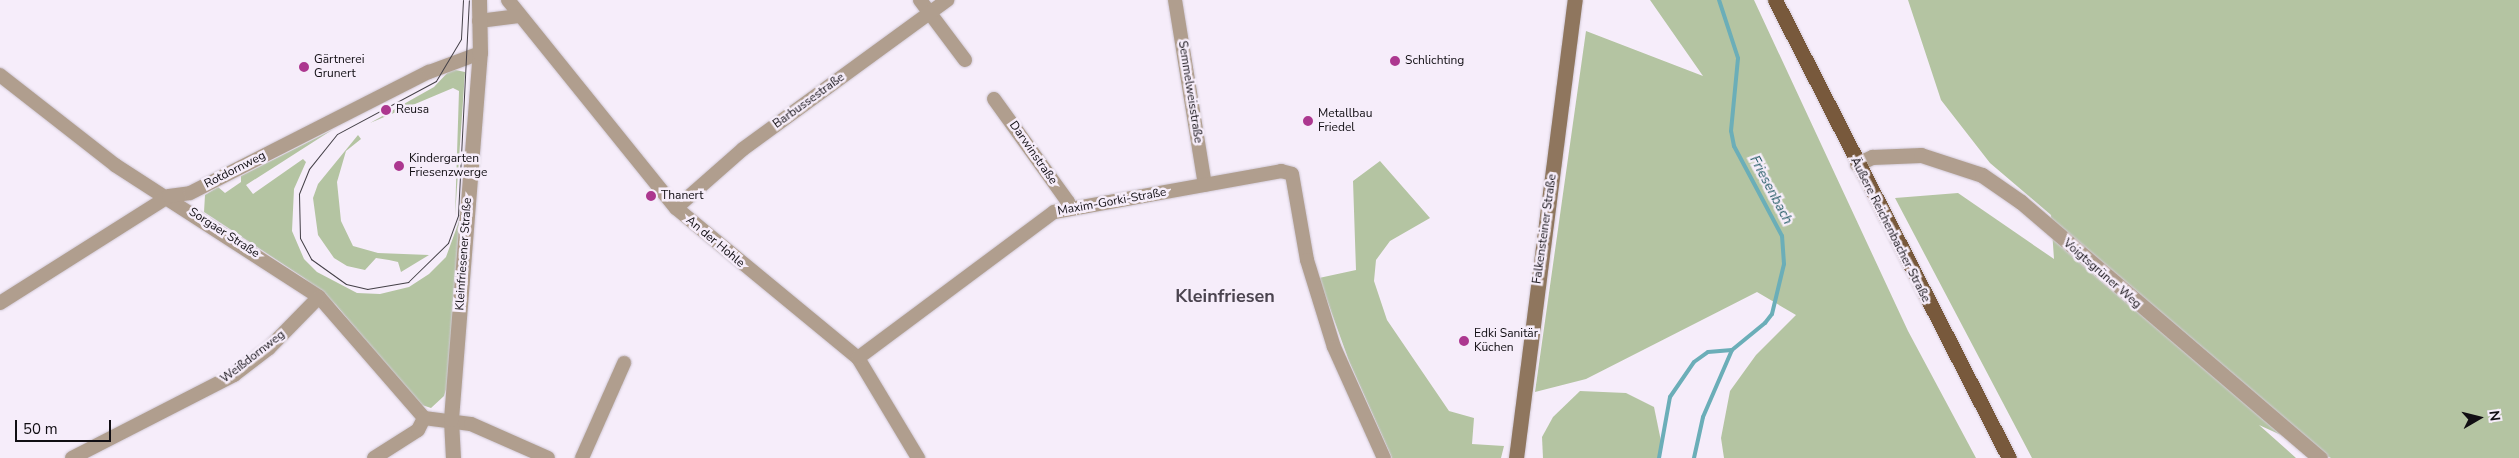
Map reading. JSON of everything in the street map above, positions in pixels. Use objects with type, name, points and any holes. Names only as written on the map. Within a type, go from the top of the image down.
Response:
[{"type":"main road","name":"Falkensteiner Straße","points":[[1516,458],[1575,0]]},
{"type":"main road","name":"Äußere Reichenbacher Straße","points":[[1775,0],[1857,164],[2009,458]]},
{"type":"street","name":"Kleinfriesener Straße","points":[[453,458],[451,419],[480,53],[479,0]]},
{"type":"street","name":"An der Hohle","points":[[508,0],[676,208],[858,358],[918,458]]},
{"type":"street","points":[[920,0],[965,60]]},
{"type":"street","name":"Barbussestraße","points":[[676,208],[743,149],[947,0]]},
{"type":"street","name":"Semmelweisstraße","points":[[1175,0],[1205,185]]},
{"type":"street","points":[[479,21],[519,16]]},
{"type":"street","name":"Rotdornweg","points":[[0,303],[169,196],[190,193],[428,72],[480,53]]},
{"type":"street","name":"Sorgaer Straße","points":[[0,75],[115,165],[169,196],[319,297],[424,418]]},
{"type":"street","name":"Darwinstraße","points":[[994,99],[1068,202],[1068,209]]},
{"type":"street","name":"Voigtsgrüner Weg","points":[[1857,164],[1872,157],[1921,155],[1982,175],[2021,202],[2320,458]]},
{"type":"street","name":"Maxim-Gorki-Straße","points":[[858,358],[1054,212],[1281,171],[1292,174],[1307,260],[1334,347],[1384,458]]},
{"type":"street","name":"Weißdornweg","points":[[72,458],[234,374],[319,297]]},
{"type":"street","points":[[582,458],[624,363]]},
{"type":"street","points":[[374,458],[418,430],[424,418],[451,419],[548,458]]},
{"type":"green space","points":[[1650,0],[1754,0],[1908,331],[1976,458],[1724,458],[1721,438],[1730,391],[1756,355],[1796,315],[1757,292],[1586,379],[1535,392],[1586,31],[1703,76]]},
{"type":"green space","points":[[1908,0],[2519,0],[2519,458],[2331,458],[2259,425],[2296,458],[2032,458],[1895,198],[1958,193],[2054,259],[2051,215],[1990,163],[1941,100]]},
{"type":"green space","points":[[451,69],[465,72],[455,216],[459,91],[453,88],[370,123],[434,87]]},
{"type":"green space","points":[[332,130],[246,185],[253,194],[303,159],[306,162],[294,189],[292,231],[304,259],[317,272],[357,293],[380,294],[409,287],[429,274],[446,257],[462,213],[448,383],[444,396],[431,408],[419,404],[336,305],[304,278],[204,212],[205,195],[218,187],[225,193],[241,182],[241,176]]},
{"type":"green space","points":[[358,135],[361,139],[346,151],[337,182],[341,221],[353,246],[378,253],[429,255],[401,272],[398,262],[376,258],[365,270],[347,266],[334,258],[318,235],[313,198],[318,184]]},
{"type":"green space","points":[[1380,161],[1430,218],[1390,241],[1376,260],[1374,281],[1387,320],[1449,411],[1474,418],[1472,444],[1504,446],[1501,458],[1392,458],[1349,361],[1319,278],[1356,270],[1353,181]]},
{"type":"green space","points":[[1580,391],[1626,393],[1654,407],[1662,446],[1660,458],[1543,458],[1542,437],[1553,417]]},
{"type":"waterway","name":"Friesenbach","points":[[1659,458],[1670,397],[1694,362],[1708,352],[1732,350],[1765,323],[1772,314],[1784,264],[1782,236],[1734,146],[1731,131],[1738,58],[1719,0]]},
{"type":"waterway","points":[[1694,458],[1703,417],[1732,350]]},
{"type":"tram line","points":[[463,0],[461,39],[436,81],[337,134],[309,169],[299,194],[300,238],[311,259],[346,284],[367,289],[408,282],[448,243],[458,215],[469,0]]},
{"type":"place","name":"Schlichting","points":[[1395,61]]},
{"type":"place","name":"Gärtnerei Grunert","points":[[304,67]]},
{"type":"place","name":"Reusa","points":[[386,110]]},
{"type":"place","name":"Metallbau Friedel","points":[[1308,121]]},
{"type":"place","name":"Kindergarten Friesenzwerge","points":[[399,166]]},
{"type":"place","name":"Thanert","points":[[651,196]]},
{"type":"place","name":"Edki Sanitär Küchen","points":[[1464,341]]},
{"type":"district","name":"Kleinfriesen","points":[[1225,296]]}]
